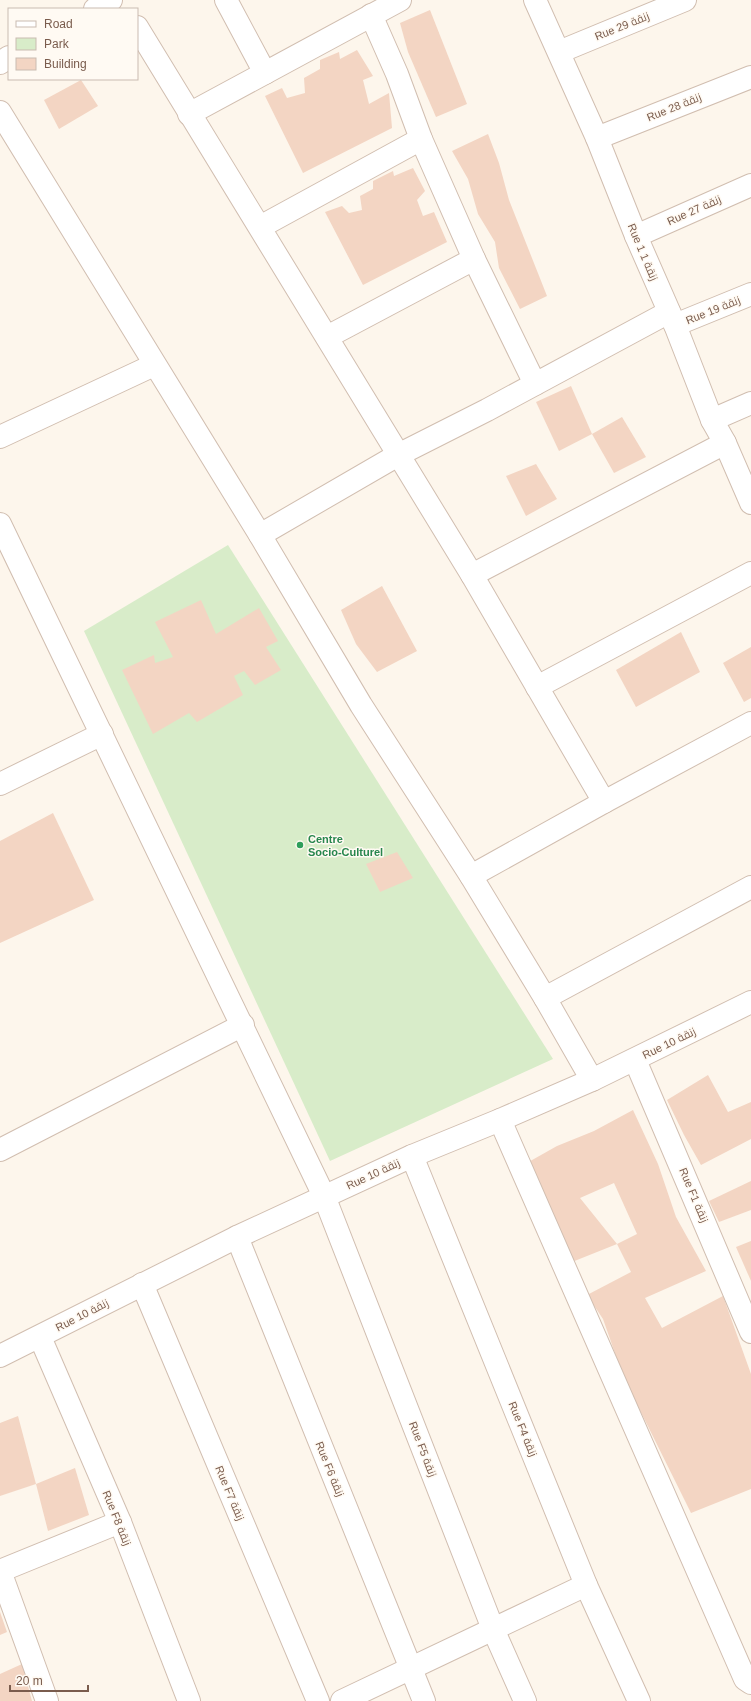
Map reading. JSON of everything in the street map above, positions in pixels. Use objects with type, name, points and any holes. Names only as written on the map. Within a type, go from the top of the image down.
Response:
[{"type":"street","points":[[97,8],[111,0]]},
{"type":"street","points":[[226,0],[265,73]]},
{"type":"street","points":[[189,114],[400,0]]},
{"type":"street","name":"Rue 1 زنقة 1","points":[[535,0],[597,138],[636,236],[672,318],[712,420],[725,444],[751,503]]},
{"type":"street","name":"Rue 29 زنقة","points":[[559,52],[685,0]]},
{"type":"street","points":[[371,16],[397,74],[421,139],[474,259],[535,384]]},
{"type":"street","points":[[138,29],[472,575],[604,802]]},
{"type":"street","name":"Rue 28 زنقة","points":[[597,138],[751,77]]},
{"type":"street","points":[[2,121],[260,535],[360,705],[471,876],[545,998],[592,1080]]},
{"type":"street","points":[[260,227],[421,139]]},
{"type":"street","name":"Rue 27 زنقة","points":[[636,236],[751,185]]},
{"type":"street","points":[[327,337],[474,259]]},
{"type":"street","name":"Rue 19 زنقة","points":[[260,535],[398,455],[535,384],[672,318],[751,294]]},
{"type":"street","points":[[0,437],[154,365]]},
{"type":"street","points":[[712,420],[751,403]]},
{"type":"street","points":[[472,575],[725,444]]},
{"type":"street","name":"Rue F5 زنقة","points":[[0,524],[243,1025],[324,1196],[493,1629],[525,1701]]},
{"type":"street","points":[[537,687],[751,573]]},
{"type":"street","points":[[471,876],[751,723]]},
{"type":"street","points":[[0,784],[102,734]]},
{"type":"street","points":[[545,998],[751,887]]},
{"type":"street","name":"Rue 10 زنقة","points":[[0,1356],[237,1237],[412,1156],[592,1080],[751,1002]]},
{"type":"street","points":[[0,1150],[243,1025]]},
{"type":"street","name":"Rue F1 زنقة","points":[[635,1060],[751,1332]]},
{"type":"street","points":[[500,1120],[748,1681]]},
{"type":"street","name":"Rue F4 زنقة","points":[[412,1156],[586,1585],[639,1701]]},
{"type":"street","name":"Rue F6 زنقة","points":[[237,1237],[424,1701]]},
{"type":"street","name":"Rue F7 زنقة","points":[[142,1284],[318,1701]]},
{"type":"street","name":"Rue F8 زنقة","points":[[40,1337],[120,1522],[189,1701]]},
{"type":"street","points":[[47,1701],[0,1571],[120,1522]]},
{"type":"street","points":[[342,1701],[586,1585]]},
{"type":"green space","name":"Centre Socio-Culturel","points":[[228,545],[553,1059],[330,1161],[84,631]]},
{"type":"building","points":[[430,10],[467,104],[436,117],[408,52],[400,23]]},
{"type":"building","points":[[357,50],[373,76],[363,80],[369,104],[389,93],[392,128],[303,173],[265,96],[282,88],[287,98],[305,93],[304,78],[320,69],[320,60],[339,52],[340,59]]},
{"type":"building","points":[[81,80],[98,106],[59,129],[44,100]]},
{"type":"building","points":[[488,134],[499,163],[509,200],[547,296],[520,309],[499,268],[495,242],[478,214],[468,179],[452,151]]},
{"type":"building","points":[[413,168],[425,191],[417,200],[423,216],[434,212],[447,242],[363,285],[325,212],[342,206],[349,213],[362,210],[360,196],[373,189],[373,181],[393,171],[394,176]]},
{"type":"building","points":[[571,386],[592,434],[559,451],[536,402]]},
{"type":"building","points":[[622,417],[646,457],[614,473],[592,434]]},
{"type":"building","points":[[536,464],[557,499],[526,516],[506,476]]},
{"type":"building","points":[[382,586],[417,651],[377,672],[356,644],[341,610]]},
{"type":"building","points":[[201,600],[216,634],[259,608],[278,641],[266,647],[281,670],[255,685],[244,671],[234,676],[243,695],[197,722],[189,713],[153,734],[122,670],[154,655],[155,663],[173,657],[155,622]]},
{"type":"building","points":[[681,632],[700,672],[636,707],[616,670]]},
{"type":"building","points":[[751,647],[751,698],[744,702],[723,663]]},
{"type":"building","points":[[53,813],[94,900],[0,943],[0,841]]},
{"type":"building","points":[[397,852],[413,878],[380,892],[366,864]]},
{"type":"building","points":[[708,1075],[728,1112],[751,1102],[751,1139],[701,1165],[667,1100]]},
{"type":"building","points":[[633,1110],[658,1164],[676,1217],[706,1271],[645,1298],[662,1328],[723,1296],[751,1374],[751,1489],[691,1513],[623,1376],[603,1319],[587,1295],[631,1272],[617,1244],[572,1262],[525,1164],[557,1146],[594,1131]],"holes":[[[614,1183],[637,1234],[617,1244],[580,1198]]]},
{"type":"building","points":[[751,1181],[751,1210],[719,1222],[709,1201]]},
{"type":"building","points":[[751,1241],[751,1281],[736,1247]]},
{"type":"building","points":[[18,1416],[36,1484],[0,1496],[0,1423]]},
{"type":"building","points":[[75,1468],[89,1515],[48,1531],[36,1484]]},
{"type":"building","points":[[0,1612],[7,1632],[0,1635]]},
{"type":"building","points":[[22,1664],[32,1701],[0,1701],[0,1674]]},
{"type":"place","name":"Centre Socio-Culturel","points":[[300,845]]}]
